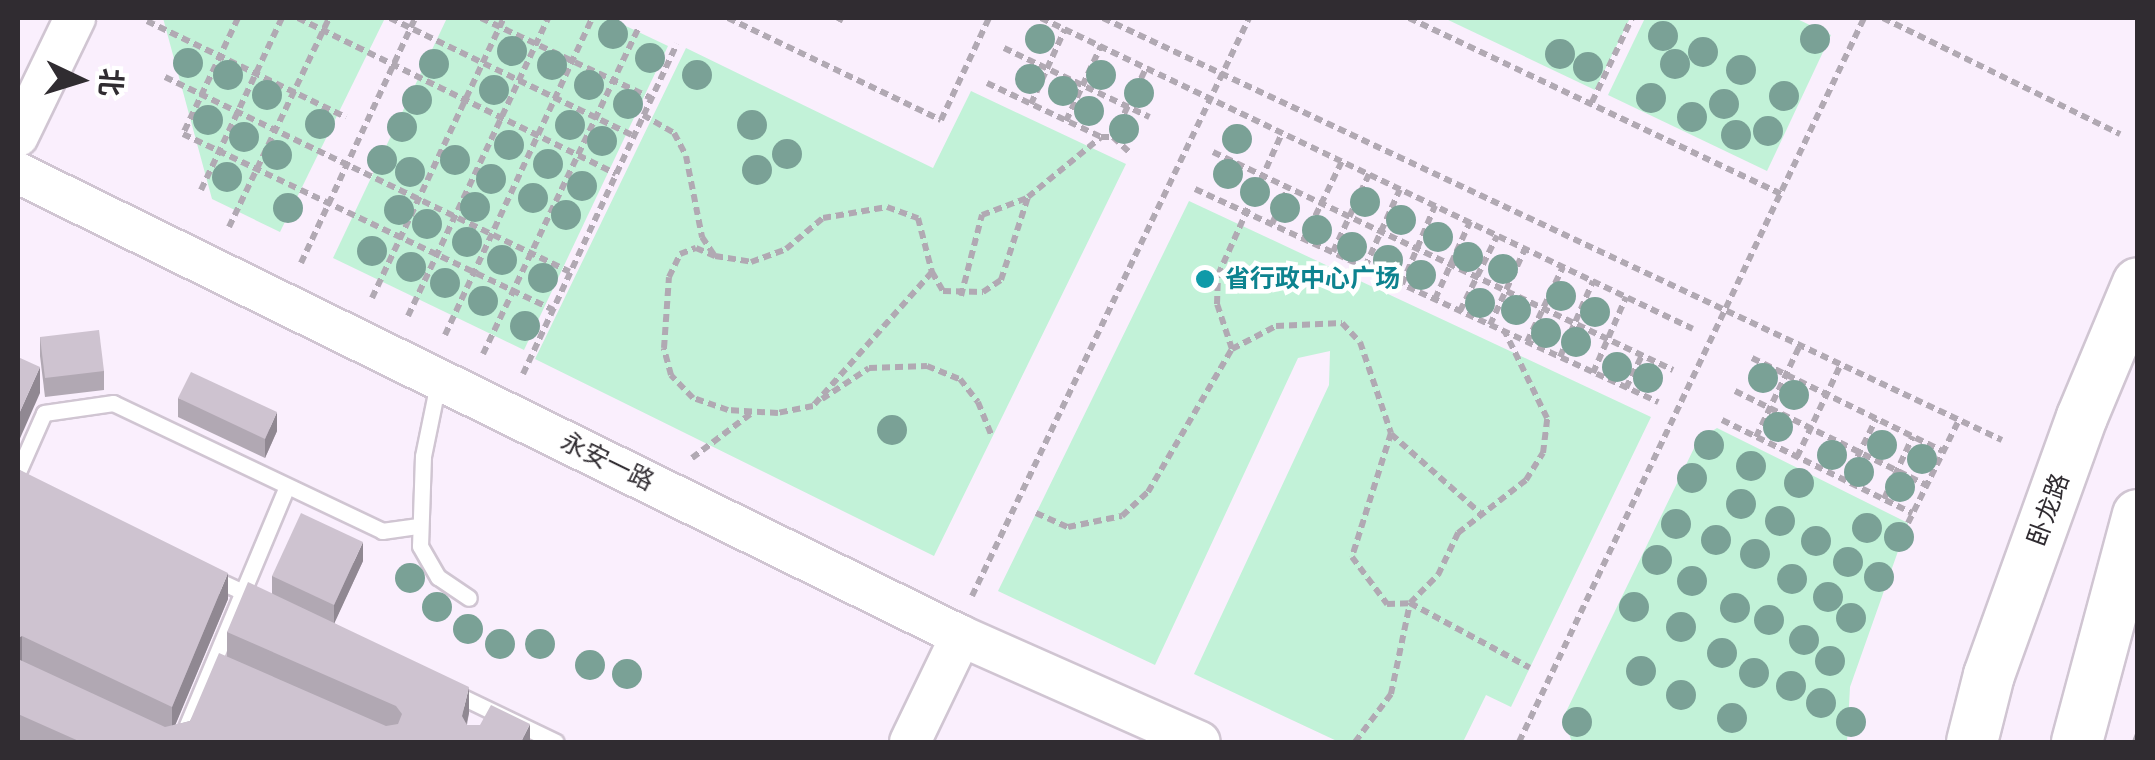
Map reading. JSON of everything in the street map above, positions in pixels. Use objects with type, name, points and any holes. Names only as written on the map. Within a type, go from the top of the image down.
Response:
[{"type":"main road","name":"卧龙路","points":[[1972,742],[2042,528],[2138,282]]},
{"type":"main road","points":[[2076,742],[2138,515]]},
{"type":"street","points":[[18,136],[75,18]]},
{"type":"street","name":"永安一路","points":[[18,173],[961,636],[1200,742]]},
{"type":"street","points":[[910,742],[961,636]]},
{"type":"lane","points":[[439,380],[423,456],[420,546],[438,577],[469,598]]},
{"type":"lane","points":[[18,472],[44,413],[114,403],[382,530],[418,526]]},
{"type":"lane","points":[[180,742],[287,486]]},
{"type":"lane","points":[[191,568],[278,609]]},
{"type":"lane","points":[[213,664],[231,672]]},
{"type":"lane","points":[[436,684],[552,741]]},
{"type":"lane","points":[[481,726],[488,710]]},
{"type":"path","points":[[238,18],[183,134],[553,310]]},
{"type":"path","points":[[201,190],[282,18]]},
{"type":"path","points":[[298,18],[616,174]]},
{"type":"path","points":[[229,227],[329,18]]},
{"type":"path","points":[[390,18],[634,136]]},
{"type":"path","points":[[301,262],[416,18]]},
{"type":"path","points":[[481,18],[651,98]]},
{"type":"path","points":[[372,298],[504,18]]},
{"type":"path","points":[[408,316],[548,18]]},
{"type":"path","points":[[445,335],[592,18]]},
{"type":"path","points":[[728,18],[941,120],[988,18]]},
{"type":"path","points":[[1041,18],[1693,329]]},
{"type":"path","points":[[1103,18],[2002,440]]},
{"type":"path","points":[[972,596],[1249,18]]},
{"type":"path","points":[[1410,18],[1781,194]]},
{"type":"path","points":[[1592,103],[1632,18]]},
{"type":"path","points":[[1519,742],[1864,18]]},
{"type":"path","points":[[1883,18],[2120,134]]},
{"type":"path","points":[[147,21],[346,117]]},
{"type":"path","points":[[483,354],[639,27]]},
{"type":"path","points":[[1031,104],[1065,29]]},
{"type":"path","points":[[522,374],[676,44]]},
{"type":"path","points":[[1066,120],[1101,46]]},
{"type":"path","points":[[1004,48],[1149,117]]},
{"type":"path","points":[[1112,137],[1146,68]]},
{"type":"path","points":[[164,77],[570,272]]},
{"type":"path","points":[[987,83],[1101,138],[1112,137],[1131,154]]},
{"type":"path","points":[[643,115],[674,133],[686,156],[702,237],[715,256]]},
{"type":"path","points":[[1232,349],[1217,304],[1218,275],[1282,133]]},
{"type":"path","points":[[961,296],[982,215],[1028,198],[1101,138]]},
{"type":"path","points":[[1213,152],[1673,370]]},
{"type":"path","points":[[1304,239],[1342,161]]},
{"type":"path","points":[[1333,252],[1368,174]]},
{"type":"path","points":[[1272,224],[1288,188]]},
{"type":"path","points":[[1195,189],[1658,402]]},
{"type":"path","points":[[1365,267],[1400,189]]},
{"type":"path","points":[[992,436],[978,402],[960,379],[927,366],[869,368],[813,406],[754,412],[693,398],[668,362],[670,277],[680,254],[696,248],[715,256],[751,262],[786,250],[823,218],[888,207],[918,218],[932,272],[943,291],[961,296],[1002,280],[1028,198]]},
{"type":"path","points":[[1402,284],[1435,206]]},
{"type":"path","points":[[1435,300],[1470,222]]},
{"type":"path","points":[[1460,311],[1497,236]]},
{"type":"path","points":[[1490,326],[1525,249]]},
{"type":"path","points":[[1527,342],[1563,267]]},
{"type":"path","points":[[813,406],[932,272]]},
{"type":"path","points":[[1560,357],[1593,281]]},
{"type":"path","points":[[1593,373],[1626,297]]},
{"type":"path","points":[[1036,513],[1068,527],[1122,516],[1148,492],[1232,349],[1276,326],[1342,323],[1360,342],[1390,433],[1480,513]]},
{"type":"path","points":[[1354,742],[1391,694],[1410,603],[1438,575],[1458,533],[1526,480],[1543,453],[1547,418],[1506,332]]},
{"type":"path","points":[[1756,437],[1800,345]]},
{"type":"path","points":[[1626,388],[1642,355]]},
{"type":"path","points":[[1752,358],[1943,451]]},
{"type":"path","points":[[1797,456],[1841,364]]},
{"type":"path","points":[[1736,391],[1926,485]]},
{"type":"path","points":[[692,458],[754,412]]},
{"type":"path","points":[[1846,480],[1876,418]]},
{"type":"path","points":[[1722,420],[1912,513]]},
{"type":"path","points":[[1908,523],[1959,420]]},
{"type":"path","points":[[1390,433],[1352,556],[1387,604],[1410,603],[1530,668]]},
{"type":"path","points":[[1884,499],[1912,436]]},
{"type":"path","points":[[2135,742],[2138,734]]},
{"type":"green space","points":[[163,18],[385,18],[280,232],[212,199]]},
{"type":"green space","points":[[447,18],[609,18],[668,46],[524,350],[333,258]]},
{"type":"green space","points":[[1444,18],[1630,18],[1595,90]]},
{"type":"green space","points":[[1645,18],[1795,18],[1831,35],[1767,171],[1608,95]]},
{"type":"green space","points":[[686,48],[933,168],[971,91],[1126,164],[934,556],[535,359]]},
{"type":"green space","points":[[1189,201],[1651,417],[1511,707],[1486,695],[1463,742],[1339,742],[1194,674],[1329,385],[1330,351],[1298,358],[1155,665],[998,591]]},
{"type":"green space","points":[[1717,428],[1908,523],[1850,687],[1847,742],[1572,742],[1563,718],[1698,440]]},
{"type":"building","points":[[99,330],[104,371],[45,378],[40,337]]},
{"type":"building","points":[[18,357],[40,367],[18,416]]},
{"type":"building","points":[[191,372],[277,412],[265,439],[178,398]]},
{"type":"building","points":[[18,469],[228,573],[172,707],[22,636],[18,638]]},
{"type":"building","points":[[301,513],[363,542],[334,605],[272,576]]},
{"type":"building","points":[[248,582],[469,687],[462,716],[467,725],[480,725],[491,705],[530,724],[521,742],[81,742],[18,714],[18,659],[165,727],[190,721],[219,653],[386,726],[398,724],[402,714],[396,706],[227,632]]},
{"type":"place","name":"省行政中心广场","points":[[1205,279]]}]
